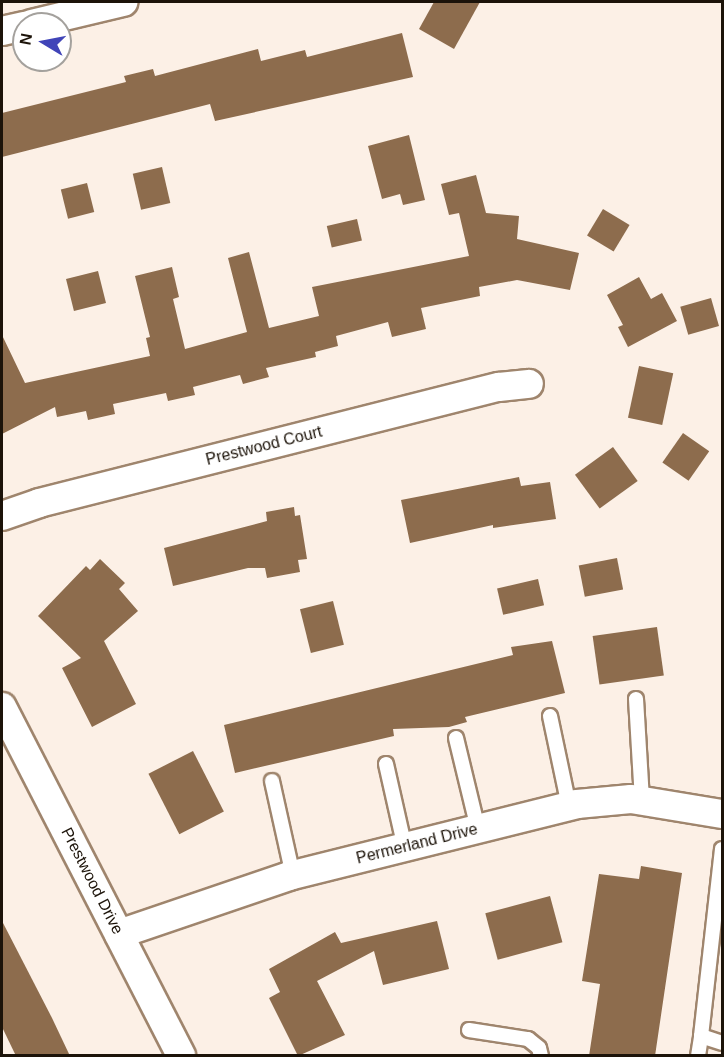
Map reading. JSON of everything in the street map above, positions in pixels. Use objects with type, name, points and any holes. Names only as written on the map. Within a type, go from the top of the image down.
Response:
[{"type":"street","points":[[72,14],[123,2]]},
{"type":"street","name":"Prestwood Court","points":[[2,516],[73,494],[499,387],[529,384]]},
{"type":"street","name":"Prestwood Drive","points":[[2,707],[181,1056]]},
{"type":"street","name":"Permerland Drive","points":[[119,934],[204,902],[293,876],[569,806],[642,800],[723,814]]},
{"type":"lane","points":[[636,699],[642,800]]},
{"type":"lane","points":[[550,716],[569,806]]},
{"type":"lane","points":[[456,738],[478,829]]},
{"type":"lane","points":[[386,764],[405,848]]},
{"type":"lane","points":[[272,780],[293,876]]},
{"type":"lane","points":[[698,1056],[723,849]]},
{"type":"lane","points":[[469,1030],[528,1039],[539,1048],[541,1056]]},
{"type":"lane","points":[[701,1036],[723,1043]]},
{"type":"building","points":[[434,2],[480,2],[454,49],[419,29]]},
{"type":"building","points":[[402,33],[413,77],[215,121],[210,104],[2,157],[2,113],[126,82],[124,76],[153,69],[155,76],[258,49],[261,61],[305,50],[307,57]]},
{"type":"building","points":[[409,135],[425,200],[403,205],[400,194],[382,199],[368,146]]},
{"type":"building","points":[[162,167],[170,203],[141,210],[133,174]]},
{"type":"building","points":[[476,175],[486,213],[519,216],[517,239],[579,253],[570,290],[517,280],[479,287],[480,296],[421,308],[426,329],[392,337],[388,322],[336,336],[338,346],[315,352],[316,357],[266,368],[269,377],[243,384],[240,375],[193,387],[195,395],[168,401],[166,393],[113,404],[115,414],[88,420],[86,411],[57,417],[55,407],[2,434],[2,335],[25,383],[150,356],[146,338],[150,337],[135,276],[172,267],[179,297],[173,299],[185,349],[247,332],[228,258],[249,252],[269,328],[319,316],[312,287],[469,256],[459,213],[449,215],[441,184]]},
{"type":"building","points":[[87,183],[94,212],[68,219],[61,190]]},
{"type":"building","points":[[603,209],[630,225],[614,252],[587,236]]},
{"type":"building","points":[[357,219],[362,240],[332,247],[327,226]]},
{"type":"building","points":[[98,271],[106,303],[74,311],[66,279]]},
{"type":"building","points":[[639,277],[651,299],[662,293],[677,321],[628,347],[618,327],[623,325],[607,295]]},
{"type":"building","points":[[711,298],[719,326],[688,335],[680,307]]},
{"type":"building","points":[[639,366],[673,373],[662,425],[628,418]]},
{"type":"building","points":[[683,433],[709,451],[689,481],[662,462]]},
{"type":"building","points":[[613,447],[638,481],[600,509],[575,475]]},
{"type":"building","points":[[519,477],[521,486],[550,482],[556,519],[493,528],[493,525],[410,543],[401,500]]},
{"type":"building","points":[[294,507],[295,516],[300,515],[307,559],[298,560],[300,572],[267,578],[265,568],[248,568],[173,586],[164,548],[267,521],[266,512]]},
{"type":"building","points":[[617,558],[623,589],[585,597],[579,565]]},
{"type":"building","points":[[100,559],[125,583],[119,589],[138,611],[104,641],[136,704],[92,727],[62,668],[81,658],[38,616],[86,566],[90,570]]},
{"type":"building","points":[[538,579],[544,605],[503,615],[497,588]]},
{"type":"building","points":[[333,601],[344,645],[311,653],[300,609]]},
{"type":"building","points":[[657,627],[664,676],[599,685],[593,636]]},
{"type":"building","points":[[552,641],[565,693],[465,717],[467,722],[449,727],[393,729],[394,736],[235,773],[224,725],[513,655],[511,647]]},
{"type":"building","points":[[193,751],[224,812],[179,834],[148,774]]},
{"type":"building","points":[[641,866],[682,873],[655,1056],[589,1056],[600,984],[582,981],[599,874],[639,879]]},
{"type":"building","points":[[550,896],[562,942],[498,960],[485,913]]},
{"type":"building","points":[[2,921],[70,1056],[16,1056],[2,1027]]},
{"type":"building","points":[[437,921],[449,969],[383,985],[374,951],[317,981],[345,1035],[298,1056],[269,998],[280,992],[269,969],[335,932],[341,943]]}]
